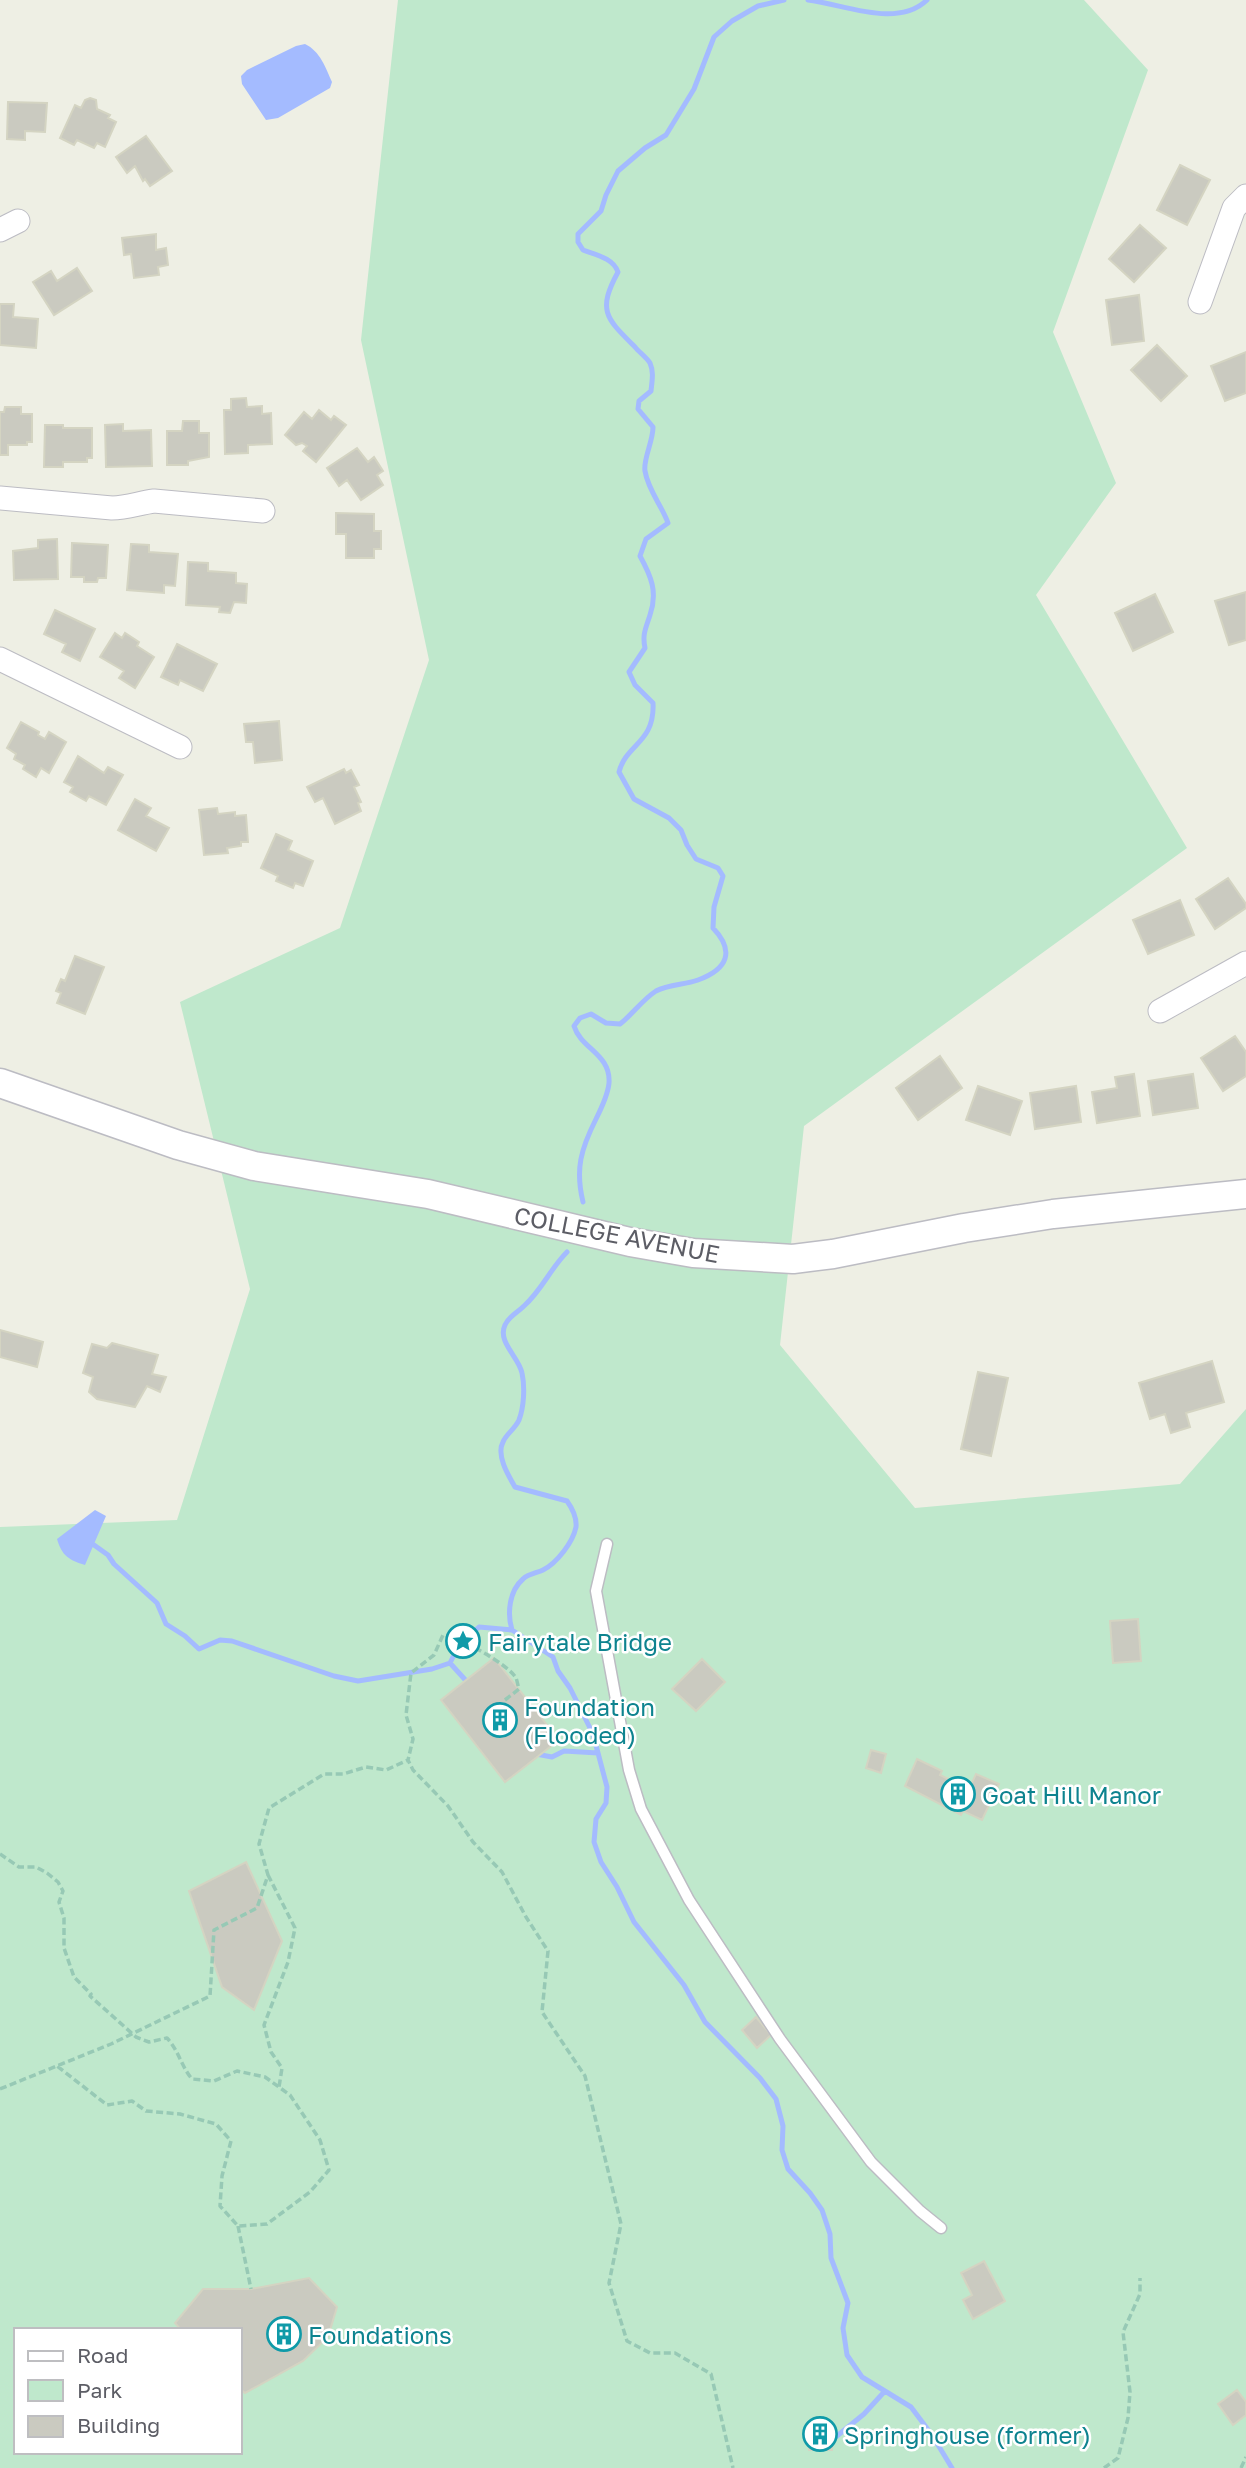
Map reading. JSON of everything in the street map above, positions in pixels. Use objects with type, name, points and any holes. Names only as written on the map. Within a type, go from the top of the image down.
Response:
[{"type":"street","points":[[1200,302],[1234,208],[1246,197]]},
{"type":"street","points":[[0,498],[112,508],[126,508],[136,503],[154,501],[263,511]]},
{"type":"street","points":[[0,659],[180,747]]},
{"type":"street","points":[[1160,1011],[1246,963]]},
{"type":"street","name":"COLLEGE AVENUE","points":[[0,1083],[167,1141],[254,1167],[428,1194],[693,1254],[745,1258],[807,1258],[1053,1214],[1246,1194]]},
{"type":"lane","points":[[607,1544],[596,1591],[629,1770],[641,1809],[689,1900],[795,2060],[871,2162],[920,2211],[942,2228]]},
{"type":"path","points":[[505,1700],[519,1689],[517,1678],[497,1659],[456,1638],[443,1635],[433,1655],[411,1673],[406,1715],[413,1739],[408,1760],[413,1770],[448,1806],[473,1842],[502,1872],[548,1951],[542,2012],[585,2076],[621,2224],[609,2283],[619,2321],[627,2341],[650,2353],[675,2353],[710,2374],[733,2468]]},
{"type":"path","points":[[279,2087],[282,2068],[271,2052],[264,2025],[288,1962],[295,1928],[268,1875],[259,1844],[270,1808],[324,1774],[343,1774],[366,1767],[386,1770],[408,1760]]},
{"type":"path","points":[[0,1854],[19,1867],[36,1867],[58,1882],[63,1891],[59,1902],[64,1918],[64,1948],[74,1977],[90,1996],[136,2038],[149,2042],[167,2038],[177,2049],[182,2067],[192,2079],[214,2081],[237,2071],[265,2077],[290,2095],[320,2140],[329,2170],[310,2192],[267,2224],[238,2227]]},
{"type":"path","points":[[0,2089],[111,2044],[210,1996],[214,1930],[257,1908],[268,1875]]},
{"type":"path","points":[[57,2066],[107,2105],[132,2101],[146,2111],[180,2114],[216,2124],[231,2141],[222,2176],[220,2206],[238,2227],[251,2288]]},
{"type":"path","points":[[1104,2468],[1118,2458],[1128,2418],[1130,2392],[1122,2332],[1140,2294],[1140,2278]]},
{"type":"path","points":[[1241,2468],[1246,2457]]},
{"type":"green space","points":[[398,0],[1084,0],[1148,70],[1053,332],[1116,483],[1036,595],[1187,848],[804,1126],[780,1345],[915,1508],[1180,1484],[1246,1409],[1246,2468],[0,2468],[0,1527],[177,1520],[250,1289],[180,1002],[340,928],[429,660],[361,340]]},
{"type":"water","points":[[305,44],[322,60],[332,82],[330,88],[278,118],[266,120],[242,84],[241,76],[247,70]]},
{"type":"water","points":[[95,1510],[106,1516],[85,1565],[67,1556],[61,1550],[57,1539]]},
{"type":"building","points":[[85,100],[96,100],[97,109],[110,115],[108,118],[116,122],[105,147],[97,143],[94,148],[77,140],[74,145],[60,138],[75,105],[81,108]]},
{"type":"building","points":[[8,102],[47,103],[45,132],[25,131],[25,140],[7,139]]},
{"type":"building","points":[[146,136],[172,171],[150,186],[145,179],[143,181],[135,166],[127,173],[116,157]]},
{"type":"building","points":[[1180,165],[1210,180],[1187,225],[1157,210]]},
{"type":"building","points":[[1140,225],[1166,248],[1134,282],[1109,259]]},
{"type":"building","points":[[156,234],[156,250],[166,248],[168,265],[158,267],[159,275],[134,278],[131,254],[124,255],[122,238]]},
{"type":"building","points":[[77,268],[92,291],[54,315],[33,282],[51,271],[57,281]]},
{"type":"building","points":[[1139,295],[1144,341],[1112,345],[1106,300]]},
{"type":"building","points":[[0,304],[14,304],[13,317],[38,319],[36,348],[0,345]]},
{"type":"building","points":[[1157,345],[1187,376],[1161,401],[1131,370]]},
{"type":"building","points":[[1246,352],[1246,393],[1225,401],[1211,366]]},
{"type":"building","points":[[246,398],[247,407],[262,406],[262,414],[271,413],[272,444],[248,445],[248,453],[225,454],[224,410],[231,410],[231,399]]},
{"type":"building","points":[[5,407],[21,407],[21,414],[32,414],[32,442],[27,442],[27,445],[8,445],[8,455],[0,455],[0,412],[4,412]]},
{"type":"building","points":[[319,410],[331,420],[334,416],[346,425],[316,462],[303,451],[307,446],[302,443],[296,445],[285,435],[304,412],[312,419]]},
{"type":"building","points":[[183,421],[199,421],[199,433],[209,433],[209,457],[188,461],[188,465],[167,465],[167,431],[182,431]]},
{"type":"building","points":[[123,424],[123,431],[151,430],[152,466],[106,467],[105,425]]},
{"type":"building","points":[[45,425],[92,428],[92,458],[87,458],[87,462],[63,462],[63,467],[44,467]]},
{"type":"building","points":[[357,448],[368,462],[374,457],[383,471],[377,475],[383,485],[361,500],[347,480],[339,486],[327,468]]},
{"type":"building","points":[[336,513],[374,514],[374,531],[381,531],[381,549],[374,549],[374,558],[346,558],[346,534],[336,534]]},
{"type":"building","points":[[57,539],[58,579],[14,580],[13,551],[38,548],[38,540]]},
{"type":"building","points":[[72,543],[108,545],[106,578],[98,578],[97,582],[84,582],[84,577],[71,577]]},
{"type":"building","points":[[131,544],[149,545],[149,552],[178,554],[175,586],[164,585],[164,593],[127,590]]},
{"type":"building","points":[[188,562],[208,563],[208,571],[236,573],[236,583],[247,584],[246,603],[234,602],[230,613],[219,612],[220,607],[186,605]]},
{"type":"building","points":[[1246,592],[1246,640],[1229,645],[1215,601]]},
{"type":"building","points":[[1155,594],[1173,632],[1133,651],[1115,613]]},
{"type":"building","points":[[55,610],[95,629],[80,661],[62,652],[66,644],[44,634]]},
{"type":"building","points":[[115,633],[122,638],[125,633],[139,642],[137,646],[154,657],[135,688],[119,678],[124,671],[100,657]]},
{"type":"building","points":[[177,644],[217,664],[203,691],[180,680],[178,685],[161,677]]},
{"type":"building","points":[[279,721],[282,760],[255,763],[253,742],[246,742],[244,724]]},
{"type":"building","points":[[21,722],[39,732],[38,735],[45,739],[49,732],[66,742],[49,773],[41,768],[36,777],[23,769],[25,765],[14,759],[16,754],[7,748]]},
{"type":"building","points":[[78,756],[104,773],[108,767],[123,775],[106,805],[89,796],[86,801],[70,792],[73,787],[64,782]]},
{"type":"building","points":[[344,769],[346,773],[351,770],[359,785],[354,787],[361,802],[358,803],[361,811],[335,824],[323,798],[315,802],[307,787]]},
{"type":"building","points":[[135,799],[151,808],[146,816],[169,828],[156,851],[118,830]]},
{"type":"building","points":[[217,808],[218,814],[235,812],[235,816],[246,815],[248,842],[227,848],[228,853],[204,855],[199,810]]},
{"type":"building","points":[[276,834],[292,841],[288,850],[313,861],[303,886],[295,883],[293,888],[276,881],[278,876],[261,868]]},
{"type":"building","points":[[1228,878],[1246,908],[1215,929],[1196,899]]},
{"type":"building","points":[[1180,900],[1194,935],[1148,954],[1133,920]]},
{"type":"building","points":[[75,956],[104,967],[85,1014],[57,1003],[61,993],[56,991],[61,979],[65,981]]},
{"type":"building","points":[[1235,1036],[1246,1052],[1246,1076],[1223,1091],[1201,1058]]},
{"type":"building","points":[[940,1056],[962,1088],[918,1120],[896,1088]]},
{"type":"building","points":[[1134,1074],[1140,1116],[1097,1123],[1092,1092],[1117,1088],[1115,1077]]},
{"type":"building","points":[[1193,1074],[1198,1108],[1153,1115],[1148,1081]]},
{"type":"building","points":[[978,1086],[1022,1101],[1010,1135],[966,1120]]},
{"type":"building","points":[[1076,1086],[1081,1122],[1035,1129],[1030,1093]]},
{"type":"building","points":[[0,1330],[43,1342],[37,1367],[0,1357]]},
{"type":"building","points":[[112,1343],[158,1355],[152,1374],[166,1377],[160,1392],[147,1386],[135,1407],[97,1399],[89,1392],[93,1377],[83,1373],[92,1344],[107,1348]]},
{"type":"building","points":[[1212,1361],[1224,1402],[1186,1413],[1190,1427],[1171,1433],[1165,1414],[1150,1419],[1139,1383]]},
{"type":"building","points":[[978,1372],[1008,1378],[991,1456],[961,1449]]},
{"type":"building","points":[[1138,1619],[1141,1661],[1113,1663],[1110,1621]]},
{"type":"building","name":"Foundation (Flooded)","points":[[494,1658],[559,1740],[505,1782],[441,1700]]},
{"type":"building","points":[[702,1659],[725,1682],[696,1711],[672,1689]]},
{"type":"building","points":[[871,1750],[886,1754],[881,1773],[866,1768]]},
{"type":"building","name":"Goat Hill Manor","points":[[917,1759],[942,1771],[940,1775],[969,1789],[976,1774],[999,1784],[982,1820],[963,1811],[961,1815],[905,1786]]},
{"type":"building","points":[[246,1862],[282,1941],[254,2010],[222,1987],[189,1891]]},
{"type":"building","points":[[756,2017],[771,2035],[757,2048],[742,2030]]},
{"type":"building","points":[[984,2261],[1005,2301],[973,2319],[963,2300],[972,2295],[961,2273]]},
{"type":"building","name":"Foundations","points":[[309,2278],[337,2307],[328,2337],[303,2361],[245,2393],[242,2391],[242,2328],[179,2328],[175,2323],[203,2289],[251,2289]]},
{"type":"building","points":[[1237,2390],[1246,2402],[1246,2415],[1233,2425],[1218,2404]]},
{"type":"building","name":"Springhouse (former)","points":[[808,2428],[832,2428],[832,2450],[809,2450]]},
{"type":"waterway","points":[[583,1202],[581,1159],[609,1083],[601,1058],[583,1041],[574,1026],[580,1018],[591,1014],[606,1023],[620,1024],[656,991],[708,976],[722,965],[726,952],[720,936],[713,928],[714,907],[723,876],[718,868],[696,859],[681,830],[669,818],[634,799],[619,772],[628,755],[650,727],[653,703],[635,685],[629,672],[645,648],[644,635],[653,599],[650,577],[640,556],[646,539],[668,523],[645,471],[653,427],[638,409],[639,401],[651,391],[651,366],[617,329],[608,313],[608,296],[618,272],[616,267],[604,258],[583,250],[578,242],[578,234],[601,211],[618,171],[645,148],[666,135],[694,89],[714,37],[732,21],[758,6],[784,0]]},
{"type":"waterway","points":[[808,0],[885,14],[901,13],[927,0]]},
{"type":"waterway","points":[[567,1252],[530,1300],[509,1319],[503,1331],[506,1343],[520,1367],[524,1391],[519,1420],[501,1447],[504,1465],[515,1487],[567,1501],[576,1523],[572,1539],[559,1557],[548,1567],[525,1577],[518,1584],[512,1596],[510,1610],[512,1630],[553,1657],[593,1734],[607,1787],[606,1803],[596,1819],[594,1842],[601,1862],[634,1922],[684,1985],[705,2022],[760,2078],[776,2099],[783,2126],[782,2150],[788,2169],[822,2210],[830,2234],[831,2258],[848,2303],[843,2328],[847,2355],[862,2377],[911,2407],[952,2468]]},
{"type":"waterway","points":[[94,1545],[108,1555],[114,1564],[157,1603],[166,1624],[199,1649],[220,1640],[232,1641],[334,1676],[358,1681],[432,1669],[450,1663],[459,1645],[479,1627],[512,1630]]},
{"type":"waterway","points":[[450,1663],[469,1684]]},
{"type":"waterway","points":[[536,1754],[552,1757],[564,1751],[598,1753]]},
{"type":"waterway","points":[[825,2437],[832,2440],[864,2414],[885,2391]]},
{"type":"place","name":"Fairytale Bridge","points":[[463,1641]]},
{"type":"place","name":"Foundation (Flooded)","points":[[500,1720]]},
{"type":"place","name":"Goat Hill Manor","points":[[958,1794]]},
{"type":"place","name":"Foundations","points":[[284,2334]]},
{"type":"place","name":"Springhouse (former)","points":[[820,2434]]}]
